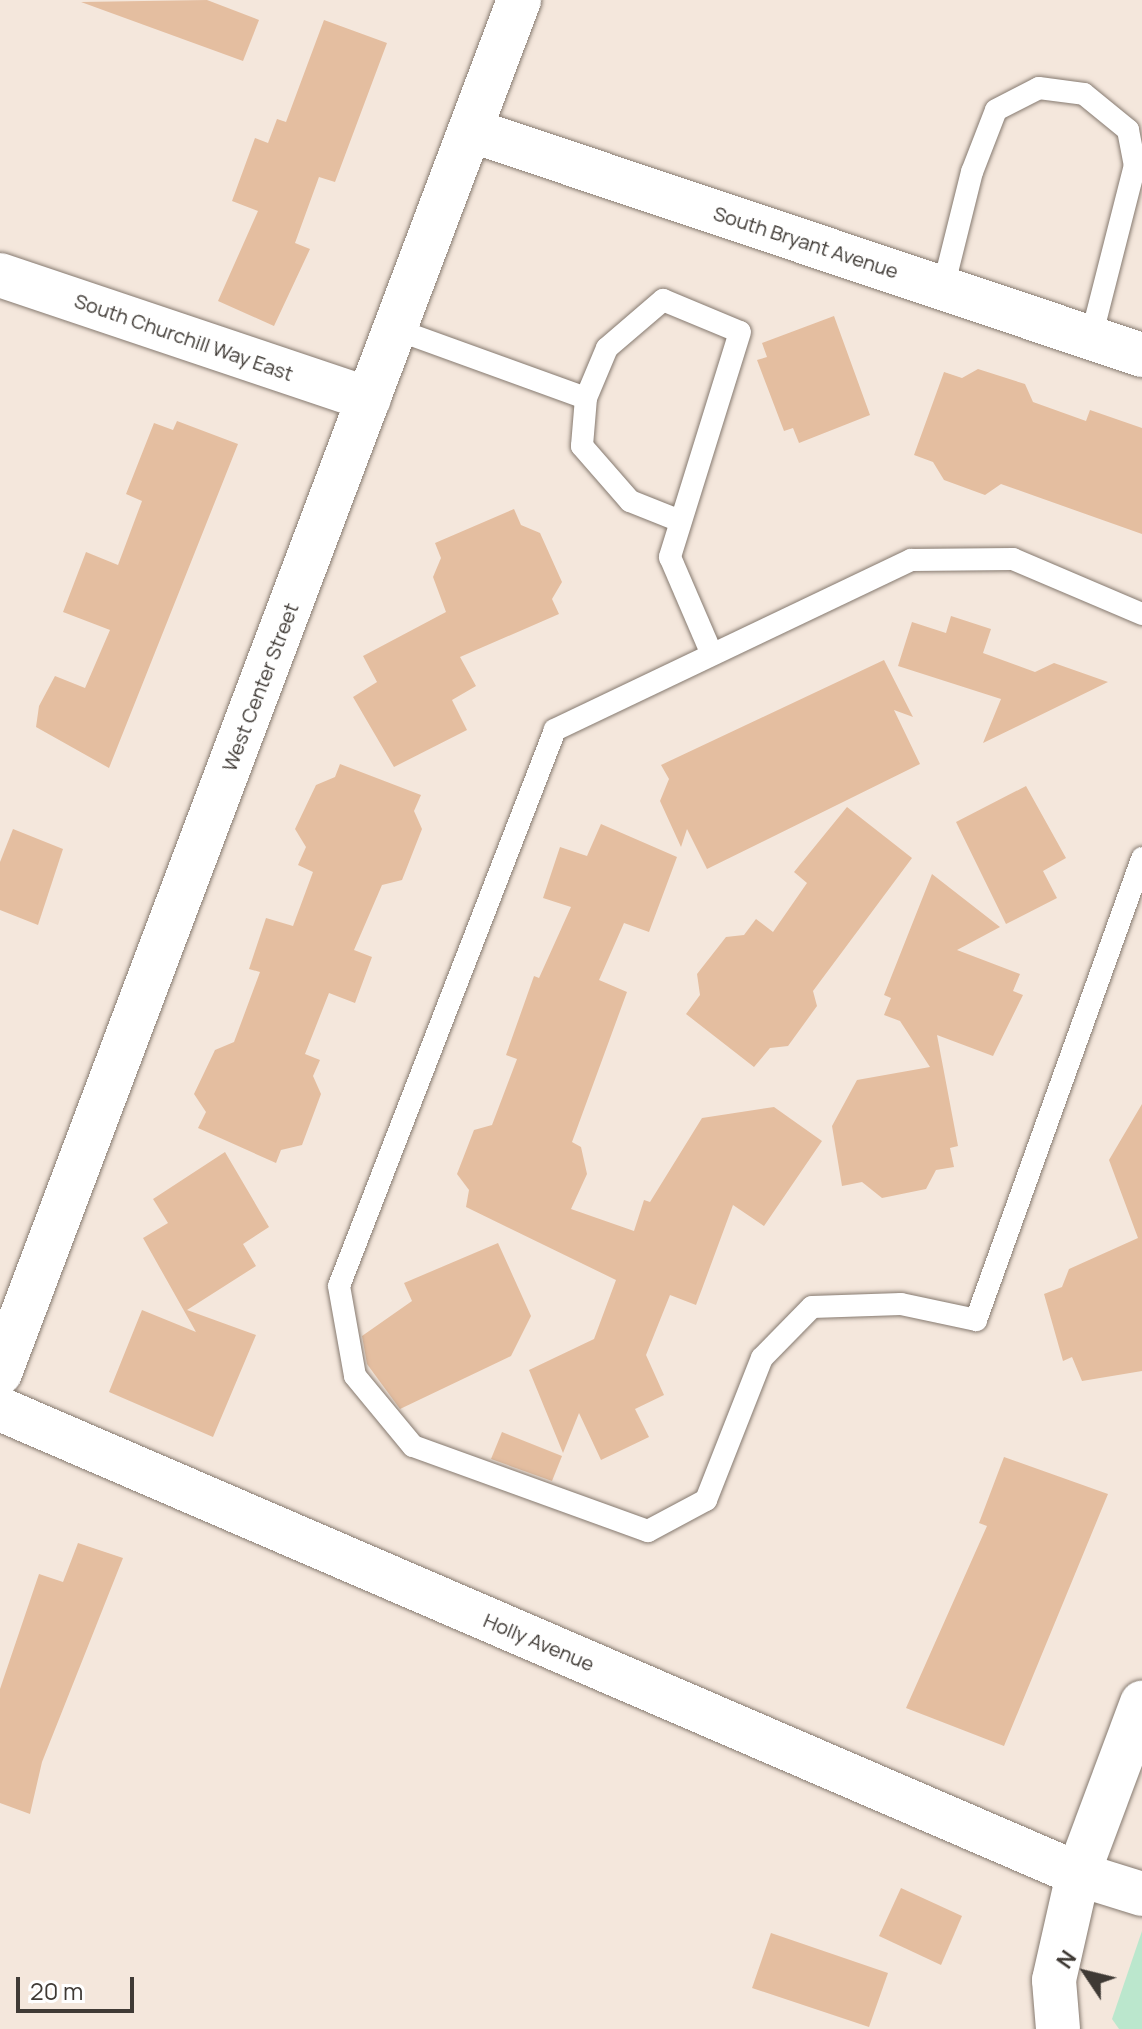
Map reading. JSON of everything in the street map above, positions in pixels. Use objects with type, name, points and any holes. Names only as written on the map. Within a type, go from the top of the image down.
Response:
[{"type":"street","name":"West Center Street","points":[[0,1373],[519,0]]},
{"type":"street","name":"South Bryant Avenue","points":[[470,130],[1142,355]]},
{"type":"street","name":"South Churchill Way East","points":[[0,275],[369,399]]},
{"type":"street","name":"Holly Avenue","points":[[0,1409],[1078,1874],[1142,1894]]},
{"type":"street","points":[[1058,2029],[1054,1980],[1078,1874],[1142,1703]]},
{"type":"lane","points":[[943,288],[972,172],[996,110],[1039,88],[1084,94],[1128,130],[1135,165],[1091,338]]},
{"type":"lane","points":[[680,521],[630,501],[582,446],[586,398],[607,348],[663,300],[740,332],[670,557],[711,652]]},
{"type":"lane","points":[[395,329],[586,398]]},
{"type":"lane","points":[[1142,614],[1013,559],[911,560],[711,652],[555,730],[339,1286],[355,1376],[413,1446],[648,1531],[706,1500],[762,1358],[812,1307],[901,1304],[976,1320],[1142,858]]},
{"type":"green space","points":[[1142,1931],[1142,2029],[1119,2029],[1112,2019]]},
{"type":"building","points":[[207,0],[259,20],[243,61],[81,2]]},
{"type":"building","points":[[324,20],[387,43],[335,182],[319,177],[295,243],[310,249],[274,326],[218,301],[258,211],[232,201],[255,138],[268,143],[277,119],[286,122]]},
{"type":"building","points":[[834,316],[870,415],[799,443],[793,428],[784,431],[757,360],[767,357],[762,343]]},
{"type":"building","points":[[978,369],[1025,384],[1033,402],[1086,421],[1090,410],[1142,428],[1142,534],[1001,484],[985,495],[944,480],[933,462],[914,455],[944,372],[962,378]]},
{"type":"building","points":[[177,421],[238,444],[109,768],[36,727],[39,706],[55,676],[85,688],[110,630],[63,612],[86,552],[118,565],[142,501],[126,494],[154,423],[173,430]]},
{"type":"building","points":[[514,509],[521,525],[540,533],[562,582],[552,599],[559,614],[460,657],[476,686],[452,700],[467,730],[394,767],[353,697],[377,682],[363,656],[446,612],[433,577],[441,558],[435,543]]},
{"type":"building","points":[[951,616],[991,629],[983,653],[1035,672],[1054,663],[1108,682],[983,743],[1001,699],[898,666],[912,622],[946,633]]},
{"type":"building","points":[[884,660],[913,717],[894,710],[920,764],[707,869],[687,829],[681,847],[660,801],[669,779],[661,765]]},
{"type":"building","points":[[340,764],[421,795],[414,811],[422,829],[402,880],[382,885],[354,950],[372,957],[355,1003],[329,993],[305,1054],[320,1060],[313,1076],[321,1094],[302,1145],[281,1150],[276,1163],[198,1128],[206,1112],[194,1094],[215,1050],[234,1042],[260,972],[249,969],[266,918],[293,926],[313,872],[298,865],[306,847],[295,829],[316,785],[335,777]]},
{"type":"building","points":[[1026,786],[1066,858],[1043,871],[1057,898],[1006,924],[956,822]]},
{"type":"building","points":[[847,807],[912,858],[813,991],[817,1006],[788,1046],[770,1048],[754,1067],[686,1014],[700,995],[697,974],[726,937],[744,935],[756,919],[773,932],[807,883],[794,872]]},
{"type":"building","points":[[601,824],[677,857],[649,932],[624,923],[599,980],[627,992],[572,1142],[581,1147],[587,1174],[571,1209],[634,1231],[644,1200],[650,1202],[702,1118],[774,1107],[822,1141],[764,1226],[733,1205],[696,1305],[670,1295],[646,1355],[664,1395],[635,1409],[649,1437],[601,1460],[579,1413],[563,1453],[529,1370],[594,1339],[616,1280],[466,1207],[469,1190],[457,1174],[474,1130],[492,1125],[517,1059],[506,1055],[534,976],[539,978],[571,907],[543,898],[560,847],[587,856]]},
{"type":"building","points":[[13,829],[63,849],[38,925],[0,910],[0,862]]},
{"type":"building","points":[[932,874],[1000,927],[957,950],[1020,974],[1013,991],[1023,995],[993,1056],[937,1035],[958,1146],[950,1148],[954,1167],[936,1170],[926,1189],[882,1198],[862,1182],[842,1186],[832,1126],[857,1080],[930,1067],[900,1021],[884,1015],[891,998],[884,995]]},
{"type":"building","points":[[1142,1104],[1142,1371],[1082,1381],[1072,1357],[1063,1361],[1044,1294],[1062,1287],[1069,1269],[1138,1238],[1109,1160]]},
{"type":"building","points":[[225,1152],[269,1227],[243,1244],[256,1266],[187,1310],[256,1335],[213,1437],[109,1392],[142,1310],[196,1332],[143,1238],[168,1223],[153,1199]]},
{"type":"building","points":[[498,1243],[531,1316],[511,1356],[400,1409],[367,1364],[362,1336],[412,1301],[404,1283]]},
{"type":"building","points":[[502,1432],[562,1456],[552,1481],[491,1459]]},
{"type":"building","points":[[1004,1457],[1108,1494],[1004,1746],[906,1708],[987,1526],[979,1523]]},
{"type":"building","points":[[78,1543],[123,1558],[42,1762],[30,1814],[0,1803],[0,1689],[39,1574],[63,1582]]},
{"type":"building","points":[[901,1888],[962,1916],[941,1965],[879,1936]]},
{"type":"building","points":[[771,1933],[888,1973],[869,2027],[752,1988]]}]
